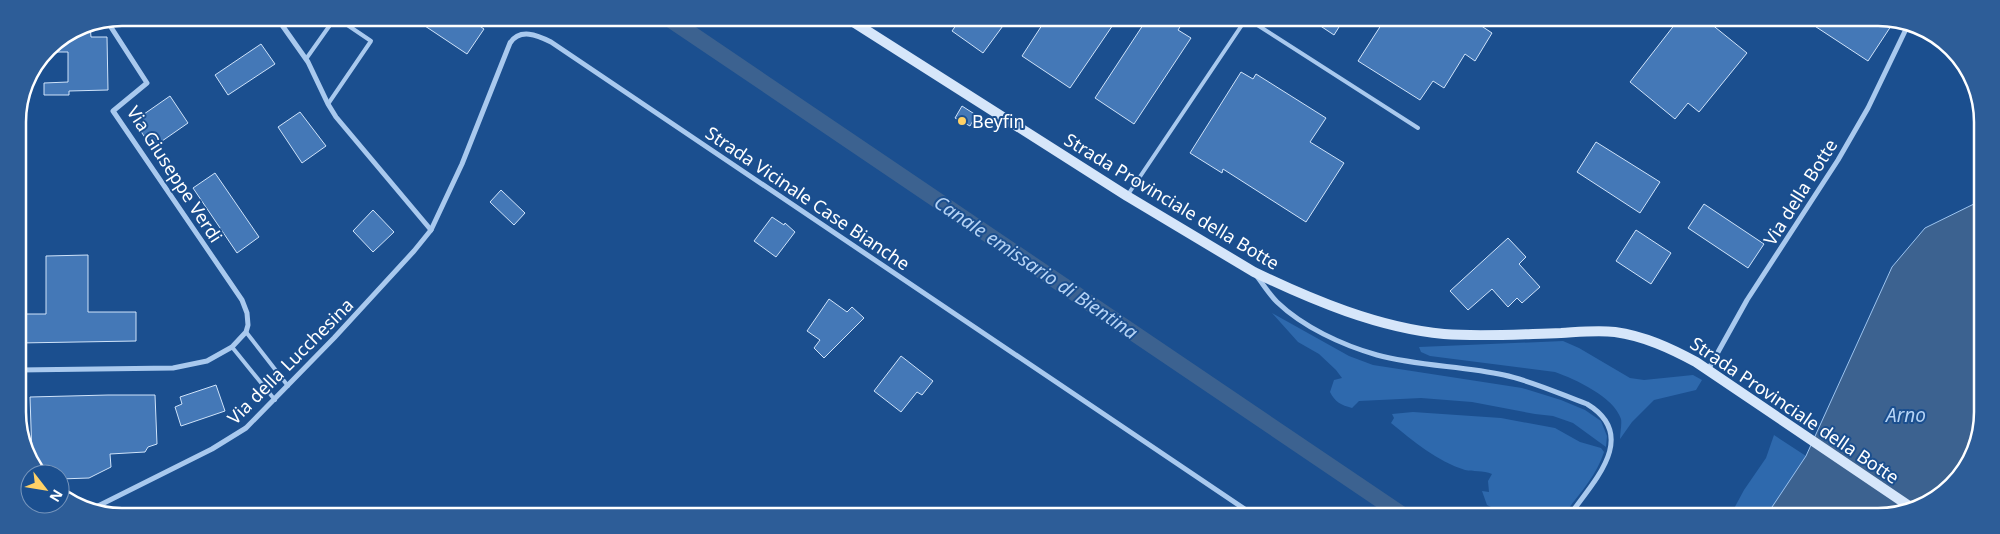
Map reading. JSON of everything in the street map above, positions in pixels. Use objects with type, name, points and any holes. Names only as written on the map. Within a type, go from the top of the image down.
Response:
[{"type":"main road","name":"Strada Provinciale della Botte","points":[[860,26],[1127,196],[1254,272],[1368,318],[1407,328],[1458,335],[1614,332],[1661,344],[1708,370],[1906,504]]},
{"type":"street","points":[[283,26],[306,59],[328,104],[346,130],[431,230]]},
{"type":"street","name":"Via Giuseppe Verdi","points":[[111,27],[147,84],[113,111],[242,300],[247,313],[246,332]]},
{"type":"street","name":"Via della Botte","points":[[1708,370],[1747,300],[1838,160],[1868,108],[1905,30]]},
{"type":"street","name":"Strada Vicinale Case Bianche","points":[[431,230],[462,164],[510,43],[522,34],[542,37],[1243,508]]},
{"type":"street","name":"Via della Lucchesina","points":[[100,505],[228,440],[246,428],[275,400],[414,251],[431,230]]},
{"type":"street","points":[[1254,272],[1276,300],[1290,313],[1322,333],[1351,346],[1377,355],[1468,368],[1507,376],[1587,404],[1595,409],[1608,424],[1612,442],[1610,453],[1601,474],[1575,508]]},
{"type":"street","points":[[26,370],[182,367],[207,361],[232,347],[246,332]]},
{"type":"lane","points":[[306,59],[330,26]]},
{"type":"lane","points":[[328,104],[371,41],[348,26]]},
{"type":"lane","points":[[1127,196],[1242,26]]},
{"type":"lane","points":[[1258,26],[1418,128]]},
{"type":"lane","points":[[246,332],[288,386]]},
{"type":"lane","points":[[232,347],[275,400]]},
{"type":"shaded area","points":[[1272,313],[1349,356],[1373,365],[1522,388],[1561,400],[1585,410],[1601,421],[1607,436],[1606,447],[1573,423],[1553,416],[1472,402],[1421,398],[1359,401],[1352,408],[1345,406],[1336,401],[1330,392],[1334,380],[1342,378],[1336,370],[1319,354],[1298,342]]},
{"type":"shaded area","points":[[1563,341],[1579,348],[1630,378],[1644,380],[1693,375],[1702,380],[1696,390],[1654,400],[1632,422],[1620,439],[1621,419],[1611,403],[1573,379],[1555,372],[1430,356],[1421,352],[1419,347]]},
{"type":"shaded area","points":[[1413,412],[1501,418],[1555,428],[1580,442],[1601,448],[1604,452],[1591,478],[1569,508],[1493,508],[1487,505],[1482,491],[1489,492],[1488,481],[1492,474],[1465,470],[1435,456],[1391,423],[1394,418],[1392,414]]},
{"type":"shaded area","points":[[1774,435],[1806,456],[1771,508],[1734,508],[1744,490],[1766,458]]},
{"type":"water","name":"Arno","points":[[1974,204],[1974,411],[1972,430],[1961,460],[1946,480],[1931,492],[1908,503],[1884,508],[1771,508],[1806,456],[1892,267],[1925,228]]},
{"type":"building","points":[[425,26],[480,26],[484,29],[467,54]]},
{"type":"building","points":[[955,26],[1003,26],[983,53],[952,31]]},
{"type":"building","points":[[1041,26],[1112,26],[1070,88],[1022,56]]},
{"type":"building","points":[[1142,26],[1181,26],[1178,30],[1191,38],[1134,124],[1095,98]]},
{"type":"building","points":[[1320,26],[1340,26],[1334,35]]},
{"type":"building","points":[[1380,26],[1482,26],[1492,33],[1475,61],[1465,54],[1444,88],[1433,81],[1420,100],[1358,61]]},
{"type":"building","points":[[1674,26],[1714,26],[1747,53],[1699,112],[1688,103],[1675,119],[1630,82]]},
{"type":"building","points":[[1815,26],[1890,27],[1868,61]]},
{"type":"building","points":[[91,32],[91,37],[107,37],[108,90],[69,91],[69,95],[44,95],[44,83],[68,82],[68,52],[56,52],[69,42]]},
{"type":"building","points":[[261,44],[275,64],[228,95],[215,75]]},
{"type":"building","points":[[1241,72],[1253,79],[1256,74],[1326,118],[1310,142],[1344,163],[1306,222],[1223,169],[1222,173],[1190,153]]},
{"type":"building","points":[[170,96],[188,123],[152,148],[134,121]]},
{"type":"building","points":[[962,106],[976,115],[970,126],[955,118]]},
{"type":"building","points":[[300,112],[326,146],[302,163],[278,127]]},
{"type":"building","points":[[1596,142],[1660,182],[1640,213],[1577,172]]},
{"type":"building","points":[[215,173],[259,237],[237,253],[193,188]]},
{"type":"building","points":[[501,190],[525,213],[514,225],[490,202]]},
{"type":"building","points":[[1704,204],[1764,244],[1748,268],[1688,228]]},
{"type":"building","points":[[373,210],[394,232],[373,252],[353,231]]},
{"type":"building","points":[[772,217],[784,225],[785,223],[795,232],[776,257],[754,241]]},
{"type":"building","points":[[1636,230],[1671,253],[1651,284],[1616,261]]},
{"type":"building","points":[[1508,238],[1526,257],[1519,264],[1540,287],[1522,303],[1517,298],[1508,307],[1492,289],[1468,310],[1450,291]]},
{"type":"building","points":[[88,255],[88,312],[136,312],[136,341],[26,343],[26,314],[46,314],[46,256]]},
{"type":"building","points":[[829,299],[847,312],[852,307],[864,318],[824,358],[814,348],[820,340],[807,331]]},
{"type":"building","points":[[901,356],[933,381],[922,395],[917,392],[901,412],[874,391]]},
{"type":"building","points":[[216,385],[225,411],[181,426],[175,407],[182,404],[180,397]]},
{"type":"building","points":[[155,395],[157,444],[148,447],[145,452],[110,454],[111,467],[89,478],[70,479],[70,464],[41,464],[32,443],[30,397]]},
{"type":"waterway","name":"Canale emissario di Bientina","points":[[680,26],[1392,508]]},
{"type":"place","name":"Beyfin","points":[[962,121]]}]
